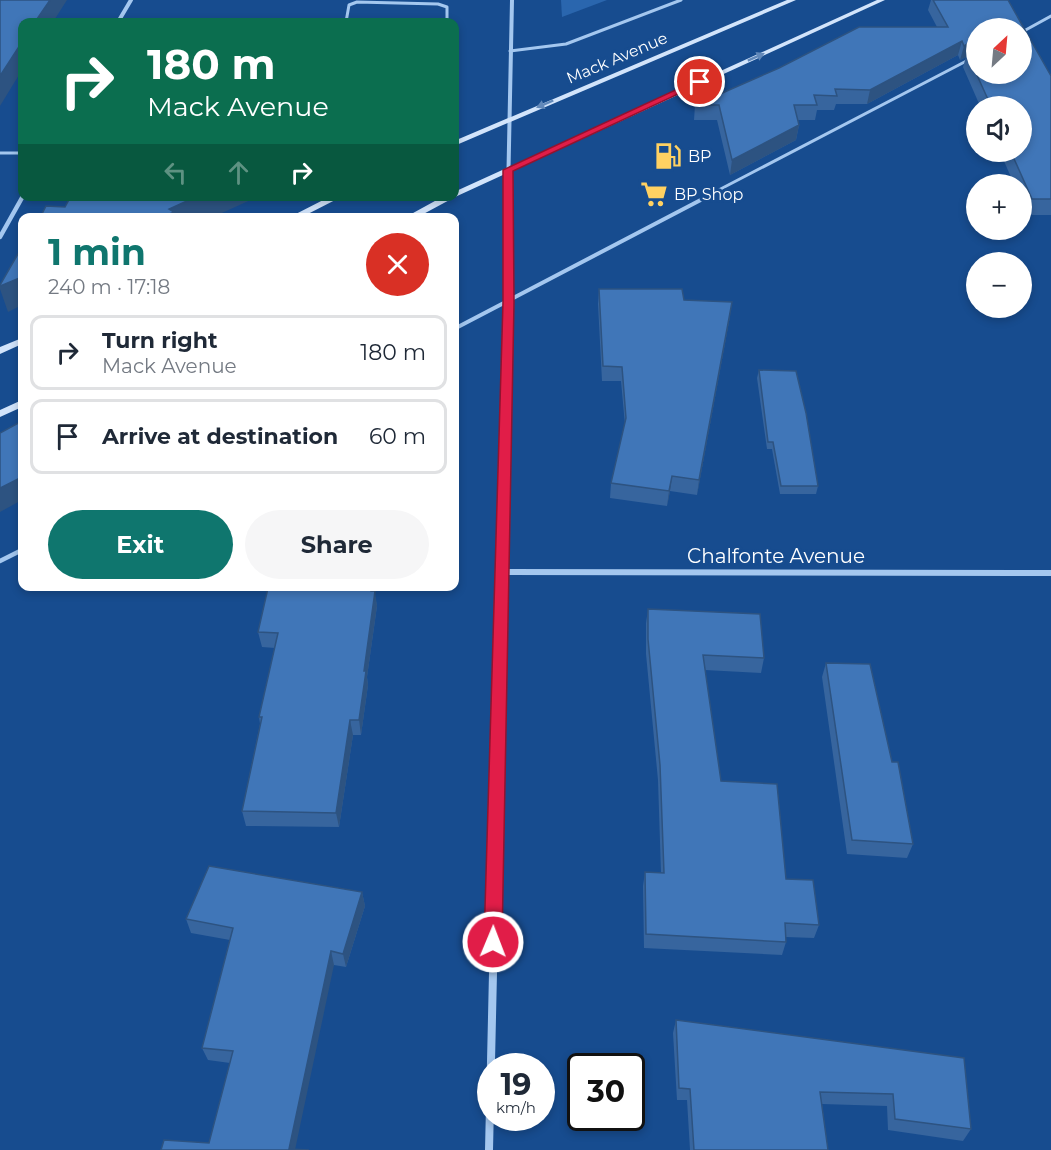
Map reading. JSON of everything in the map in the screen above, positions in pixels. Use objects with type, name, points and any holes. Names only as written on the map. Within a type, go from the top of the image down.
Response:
[{"type":"main road","name":"Mack Avenue","points":[[459,142],[793,0]]},
{"type":"main road","points":[[459,193],[882,0]]},
{"type":"main road","points":[[303,213],[328,201]]},
{"type":"main road","points":[[418,213],[443,201]]},
{"type":"main road","points":[[0,351],[18,343]]},
{"type":"main road","points":[[0,414],[18,405]]},
{"type":"street","points":[[120,18],[130,0]]},
{"type":"street","points":[[489,1150],[509,302],[508,170],[512,0]]},
{"type":"street","points":[[0,237],[20,201]]},
{"type":"street","name":"Chalfonte Avenue","points":[[501,572],[1051,573]]},
{"type":"lane","points":[[510,51],[566,44],[681,0]]},
{"type":"lane","points":[[346,18],[349,5],[357,2],[438,4],[447,7],[447,18]]},
{"type":"lane","points":[[1032,26],[1051,16]]},
{"type":"lane","points":[[459,327],[966,61]]},
{"type":"lane","points":[[0,153],[18,153]]},
{"type":"lane","points":[[0,561],[18,552]]},
{"type":"shaded area","points":[[561,0],[607,0],[562,17]]},
{"type":"building","points":[[0,0],[50,0],[38,18],[18,18],[18,48],[0,76]]},
{"type":"building","points":[[933,0],[1008,0],[1018,18],[966,18],[966,45],[964,46],[962,41],[870,90],[835,89],[837,96],[814,95],[817,105],[794,105],[799,125],[732,160],[719,105],[695,105],[779,68],[859,27],[948,27]]},
{"type":"building","points":[[1032,42],[1051,76],[1051,199],[1032,199],[1032,174],[1021,174],[1015,162],[1032,162],[1032,96],[987,96],[981,84],[1032,84]]},
{"type":"building","points":[[68,201],[187,201],[169,209],[174,212],[172,213],[42,213],[46,206],[65,207]]},
{"type":"building","points":[[18,254],[18,279],[0,285]]},
{"type":"building","points":[[599,289],[682,289],[684,300],[732,302],[699,480],[672,476],[669,491],[611,483],[626,418],[622,367],[603,366]]},
{"type":"building","points":[[759,370],[796,371],[806,413],[818,486],[781,486],[773,442],[768,442]]},
{"type":"building","points":[[18,423],[18,479],[0,488],[0,433]]},
{"type":"building","points":[[267,591],[375,591],[359,720],[350,720],[336,813],[242,811],[262,717],[259,717],[278,633],[258,632]]},
{"type":"building","points":[[648,609],[760,614],[764,658],[703,655],[721,781],[777,784],[786,879],[813,880],[819,925],[785,923],[786,942],[646,934],[645,872],[664,873],[660,765],[648,639]]},
{"type":"building","points":[[826,663],[870,664],[892,762],[898,762],[913,844],[852,840]]},
{"type":"building","points":[[209,866],[362,892],[343,954],[331,951],[289,1149],[309,1150],[161,1150],[164,1140],[209,1143],[233,1051],[202,1048],[233,928],[186,919]]},
{"type":"building","points":[[676,1020],[964,1058],[971,1129],[895,1119],[893,1094],[820,1092],[828,1150],[694,1150],[690,1089],[679,1088]]},
{"type":"place","name":"BP","points":[[668,156]]},
{"type":"place","name":"BP Shop","points":[[654,194]]},
{"type":"route","points":[[493,942],[509,302],[508,170],[700,82]]}]
